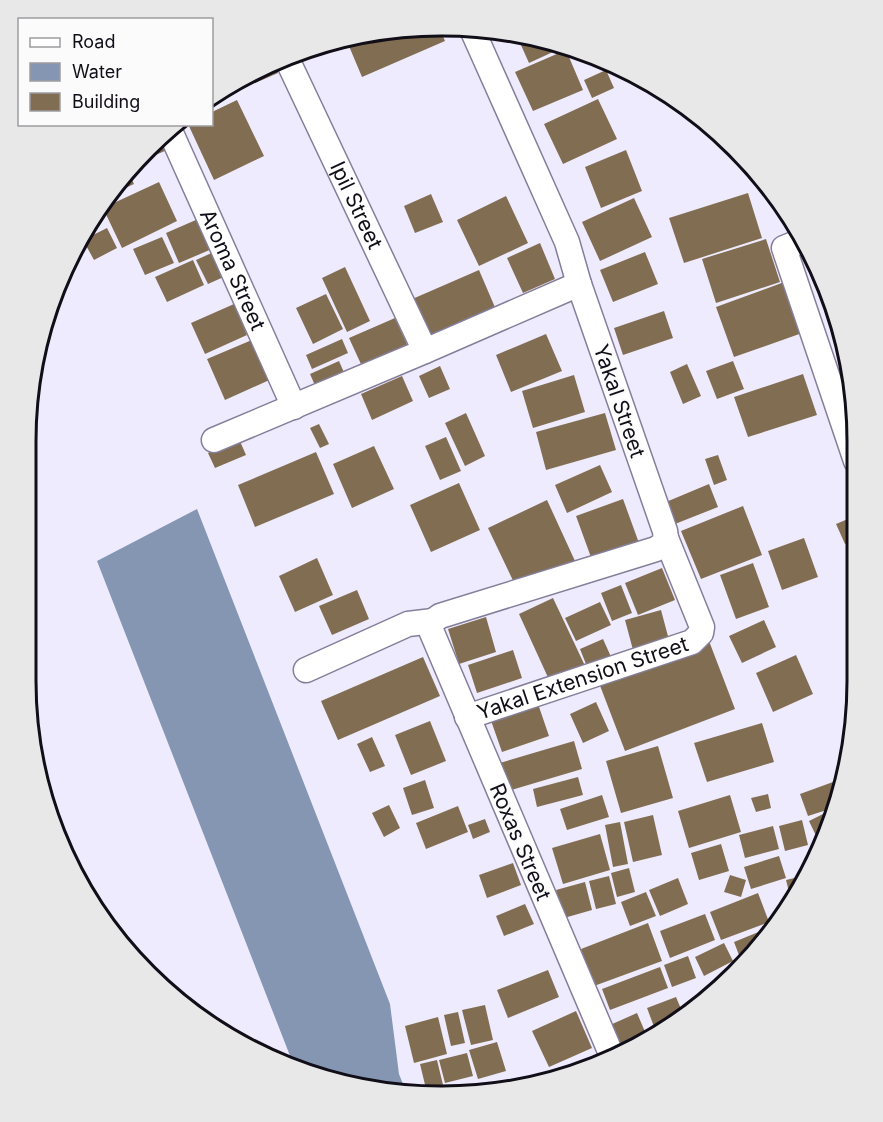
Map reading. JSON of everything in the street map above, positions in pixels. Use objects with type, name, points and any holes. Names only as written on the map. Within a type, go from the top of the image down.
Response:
[{"type":"street","name":"Yakal Street","points":[[476,38],[567,242],[579,284],[666,538]]},
{"type":"street","name":"Ipil Street","points":[[290,66],[425,351]]},
{"type":"street","name":"Aroma Street","points":[[173,138],[294,407]]},
{"type":"street","points":[[795,243],[784,248],[847,433]]},
{"type":"street","points":[[213,440],[579,284]]},
{"type":"street","points":[[306,670],[408,624],[431,624],[440,616],[656,549],[666,538]]},
{"type":"street","name":"Yakal Extension Street","points":[[467,717],[698,638],[701,633],[701,620],[666,538]]},
{"type":"street","name":"Roxas Street","points":[[431,624],[467,717],[609,1049]]},
{"type":"water","points":[[197,509],[390,1004],[399,1074],[403,1084],[337,1072],[290,1057],[97,561]]},
{"type":"building","points":[[443,36],[445,41],[362,77],[349,47],[389,39]]},
{"type":"building","points":[[520,44],[553,52],[529,63]]},
{"type":"building","points":[[558,54],[569,57],[583,90],[533,111],[515,72]]},
{"type":"building","points":[[277,71],[278,73],[240,90]]},
{"type":"building","points":[[605,71],[614,88],[592,98],[584,80]]},
{"type":"building","points":[[598,99],[617,139],[563,164],[544,124]]},
{"type":"building","points":[[237,100],[264,156],[214,180],[189,126],[213,126],[213,112]]},
{"type":"building","points":[[169,141],[172,148],[155,155]]},
{"type":"building","points":[[626,150],[642,191],[601,208],[585,167]]},
{"type":"building","points":[[159,182],[177,221],[122,248],[106,214],[114,203]]},
{"type":"building","points":[[748,193],[762,238],[684,263],[669,218]]},
{"type":"building","points":[[431,194],[443,222],[415,233],[404,206]]},
{"type":"building","points":[[506,196],[528,243],[479,266],[457,220]]},
{"type":"building","points":[[634,198],[652,237],[600,261],[582,222]]},
{"type":"building","points":[[205,216],[219,246],[179,263],[166,233]]},
{"type":"building","points":[[107,228],[117,248],[94,260],[86,246],[92,235]]},
{"type":"building","points":[[162,237],[174,263],[145,275],[133,249]]},
{"type":"building","points":[[766,239],[780,282],[716,303],[702,259]]},
{"type":"building","points":[[540,243],[555,279],[523,293],[507,258]]},
{"type":"building","points":[[216,251],[228,275],[208,284],[196,260]]},
{"type":"building","points":[[645,252],[658,284],[613,302],[600,270]]},
{"type":"building","points":[[193,260],[204,285],[167,302],[155,277]]},
{"type":"building","points":[[345,267],[370,321],[347,332],[322,278]]},
{"type":"building","points":[[479,270],[497,312],[429,342],[410,300]]},
{"type":"building","points":[[787,281],[805,332],[734,357],[716,307]]},
{"type":"building","points":[[326,294],[343,329],[313,344],[296,308]]},
{"type":"building","points":[[234,304],[247,335],[205,354],[191,323]]},
{"type":"building","points":[[664,311],[673,338],[623,355],[614,328]]},
{"type":"building","points":[[395,318],[412,355],[366,375],[349,338]]},
{"type":"building","points":[[546,334],[562,371],[511,392],[496,355]]},
{"type":"building","points":[[259,337],[276,377],[225,400],[207,359]]},
{"type":"building","points":[[342,339],[348,353],[312,369],[306,355]]},
{"type":"building","points":[[339,361],[346,377],[317,390],[310,374]]},
{"type":"building","points":[[733,361],[744,389],[717,399],[706,371]]},
{"type":"building","points":[[687,364],[701,396],[683,404],[670,372]]},
{"type":"building","points":[[440,366],[450,389],[429,398],[419,376]]},
{"type":"building","points":[[803,374],[817,415],[748,437],[734,397]]},
{"type":"building","points":[[574,375],[585,412],[533,428],[522,391]]},
{"type":"building","points":[[402,376],[413,401],[372,420],[361,394]]},
{"type":"building","points":[[466,413],[485,456],[465,466],[445,423]]},
{"type":"building","points":[[605,413],[616,450],[546,470],[536,432]]},
{"type":"building","points":[[319,424],[329,444],[320,448],[310,428]]},
{"type":"building","points":[[446,437],[461,471],[440,480],[425,446]]},
{"type":"building","points":[[239,439],[246,455],[215,468],[208,453]]},
{"type":"building","points":[[374,446],[394,489],[352,508],[333,464]]},
{"type":"building","points":[[316,452],[334,494],[255,527],[238,485]]},
{"type":"building","points":[[718,455],[727,480],[714,485],[705,459]]},
{"type":"building","points":[[600,465],[612,492],[567,513],[555,485]]},
{"type":"building","points":[[459,483],[480,530],[431,552],[410,505]]},
{"type":"building","points":[[709,484],[718,507],[675,524],[666,502]]},
{"type":"building","points":[[623,499],[639,543],[592,560],[576,516]]},
{"type":"building","points":[[547,500],[575,561],[517,589],[488,528]]},
{"type":"building","points":[[743,506],[762,555],[701,579],[681,531]]},
{"type":"building","points":[[847,519],[847,543],[845,544],[836,524]]},
{"type":"building","points":[[804,538],[818,577],[782,590],[768,551]]},
{"type":"building","points":[[317,558],[333,595],[295,612],[279,576]]},
{"type":"building","points":[[753,563],[769,607],[736,619],[720,575]]},
{"type":"building","points":[[662,568],[675,600],[638,615],[625,583]]},
{"type":"building","points":[[621,585],[632,613],[612,621],[601,593]]},
{"type":"building","points":[[357,590],[369,619],[332,635],[319,606]]},
{"type":"building","points":[[553,598],[586,668],[551,684],[519,614]]},
{"type":"building","points":[[600,602],[611,625],[576,641],[565,618]]},
{"type":"building","points":[[661,610],[669,640],[633,650],[625,620]]},
{"type":"building","points":[[486,617],[496,652],[459,664],[448,629]]},
{"type":"building","points":[[764,620],[776,647],[742,663],[729,636]]},
{"type":"building","points":[[603,639],[612,659],[588,669],[580,649]]},
{"type":"building","points":[[709,641],[735,709],[625,751],[599,683]]},
{"type":"building","points":[[513,650],[522,678],[477,693],[468,665]]},
{"type":"building","points":[[796,655],[813,694],[773,712],[756,673]]},
{"type":"building","points":[[423,657],[440,696],[338,740],[321,701]]},
{"type":"building","points":[[536,698],[549,736],[502,752],[489,715]]},
{"type":"building","points":[[596,702],[609,731],[583,743],[570,714]]},
{"type":"building","points":[[430,721],[446,761],[411,775],[395,735]]},
{"type":"building","points":[[762,723],[774,762],[707,782],[694,743]]},
{"type":"building","points":[[372,737],[385,766],[370,772],[357,744]]},
{"type":"building","points":[[574,741],[582,769],[508,791],[500,763]]},
{"type":"building","points":[[658,746],[673,798],[621,813],[606,761]]},
{"type":"building","points":[[578,777],[583,795],[537,807],[533,789]]},
{"type":"building","points":[[425,780],[434,808],[412,815],[403,788]]},
{"type":"building","points":[[834,782],[825,810],[808,816],[800,794]]},
{"type":"building","points":[[768,794],[771,808],[756,812],[751,798]]},
{"type":"building","points":[[602,795],[609,817],[567,830],[560,809]]},
{"type":"building","points":[[730,795],[741,832],[689,848],[678,811]]},
{"type":"building","points":[[389,805],[400,828],[384,837],[372,813]]},
{"type":"building","points":[[458,806],[468,832],[426,849],[416,823]]},
{"type":"building","points":[[824,813],[816,836],[809,821]]},
{"type":"building","points":[[653,815],[662,855],[633,862],[624,822]]},
{"type":"building","points":[[485,819],[490,832],[473,839],[468,825]]},
{"type":"building","points":[[802,820],[808,845],[785,851],[779,826]]},
{"type":"building","points":[[620,822],[628,864],[613,867],[605,825]]},
{"type":"building","points":[[773,826],[779,849],[745,858],[739,835]]},
{"type":"building","points":[[600,834],[610,870],[563,884],[552,848]]},
{"type":"building","points":[[721,844],[729,871],[699,880],[691,853]]},
{"type":"building","points":[[779,856],[786,878],[751,889],[744,867]]},
{"type":"building","points":[[513,863],[521,885],[487,898],[479,875]]},
{"type":"building","points":[[629,868],[635,892],[617,897],[611,873]]},
{"type":"building","points":[[730,875],[746,880],[741,897],[724,892]]},
{"type":"building","points":[[609,876],[616,904],[596,909],[589,881]]},
{"type":"building","points":[[678,878],[688,904],[660,916],[649,890]]},
{"type":"building","points":[[796,878],[789,890],[786,880]]},
{"type":"building","points":[[585,882],[592,910],[564,918],[556,890]]},
{"type":"building","points":[[646,892],[656,916],[630,926],[621,902]]},
{"type":"building","points":[[758,893],[768,920],[766,923],[721,940],[710,912]]},
{"type":"building","points":[[525,904],[534,924],[504,936],[496,916]]},
{"type":"building","points":[[705,914],[715,940],[670,958],[660,931]]},
{"type":"building","points":[[648,923],[662,961],[594,986],[581,949]]},
{"type":"building","points":[[759,932],[739,955],[734,942]]},
{"type":"building","points":[[724,943],[733,961],[704,976],[695,957]]},
{"type":"building","points":[[688,956],[696,978],[672,987],[664,965]]},
{"type":"building","points":[[660,967],[668,988],[610,1010],[602,989]]},
{"type":"building","points":[[548,970],[559,997],[508,1018],[497,990]]},
{"type":"building","points":[[676,997],[681,1008],[654,1026],[647,1008]]},
{"type":"building","points":[[485,1005],[493,1040],[471,1045],[462,1010]]},
{"type":"building","points":[[576,1011],[592,1048],[549,1067],[532,1031]]},
{"type":"building","points":[[458,1012],[465,1043],[451,1046],[444,1015]]},
{"type":"building","points":[[637,1013],[645,1031],[620,1045],[610,1025]]},
{"type":"building","points":[[438,1017],[447,1054],[414,1063],[405,1026]]},
{"type":"building","points":[[497,1042],[506,1071],[478,1079],[469,1050]]},
{"type":"building","points":[[467,1053],[473,1076],[445,1083],[439,1060]]},
{"type":"building","points":[[437,1060],[443,1086],[425,1085],[420,1064]]}]
